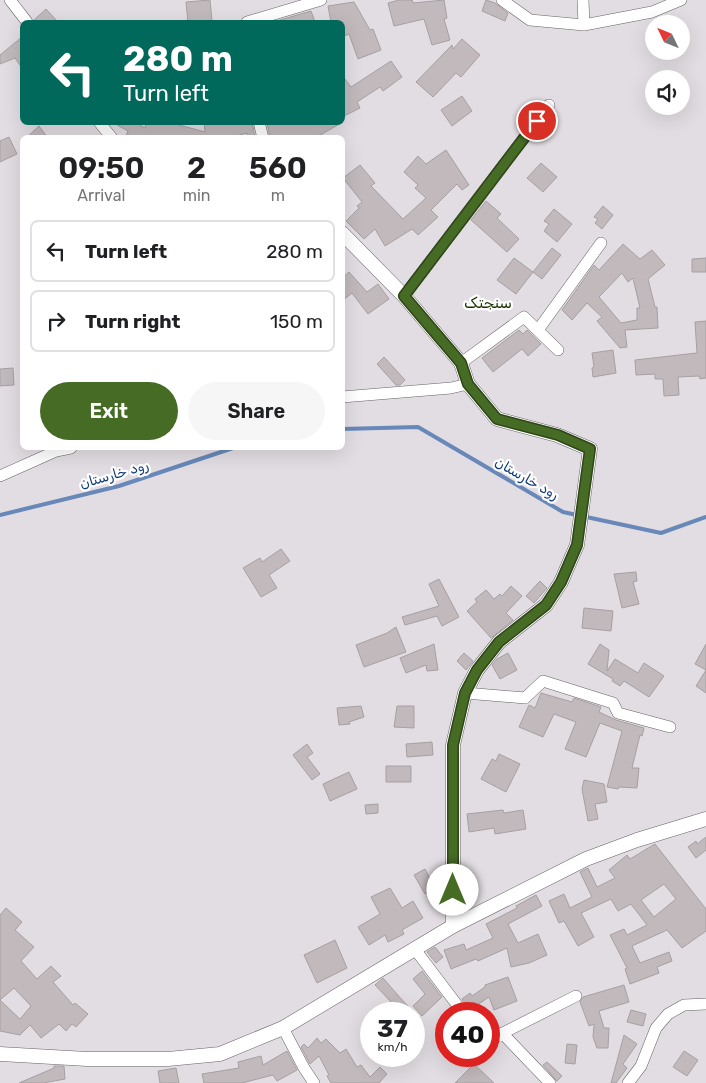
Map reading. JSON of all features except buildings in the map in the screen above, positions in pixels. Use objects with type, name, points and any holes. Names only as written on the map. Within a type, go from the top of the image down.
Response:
[{"type":"street","points":[[10,0],[25,20]]},
{"type":"street","points":[[254,20],[321,0]]},
{"type":"street","points":[[502,0],[530,20],[584,26],[652,12],[681,0]]},
{"type":"street","points":[[583,0],[584,26]]},
{"type":"street","points":[[404,296],[549,105]]},
{"type":"street","points":[[101,125],[110,135]]},
{"type":"street","points":[[345,236],[404,296],[461,363],[468,384],[497,419],[558,435],[590,449],[577,545],[561,582],[546,605],[499,642],[477,670],[465,693],[453,745],[454,926]]},
{"type":"street","points":[[538,330],[601,243]]},
{"type":"street","points":[[461,363],[524,317],[558,350]]},
{"type":"street","points":[[345,397],[451,388],[468,384]]},
{"type":"street","points":[[0,476],[61,450]]},
{"type":"street","points":[[465,693],[526,698],[543,682],[612,703],[618,713],[670,727]]},
{"type":"street","points":[[0,1054],[88,1059],[168,1059],[220,1054],[283,1028],[414,948],[586,859],[637,840],[706,819]]},
{"type":"street","points":[[414,948],[455,1002]]},
{"type":"street","points":[[550,1083],[502,1033],[576,996]]},
{"type":"street","points":[[628,1083],[641,1066],[656,1028],[668,1014],[684,1005],[706,1004]]},
{"type":"street","points":[[283,1028],[314,1083]]},
{"type":"waterway","name":"رود خارستان","points":[[345,429],[418,427],[563,512],[661,533],[706,517]]},
{"type":"waterway","name":"رود خارستان","points":[[0,515],[119,486],[227,450]]},
{"type":"district","name":"سنجتک","points":[[488,303]]},
{"type":"route","points":[[453,890],[453,745],[465,693],[477,670],[499,642],[546,605],[561,582],[577,545],[590,449],[558,435],[497,419],[468,384],[461,363],[404,296],[537,121]]}]
